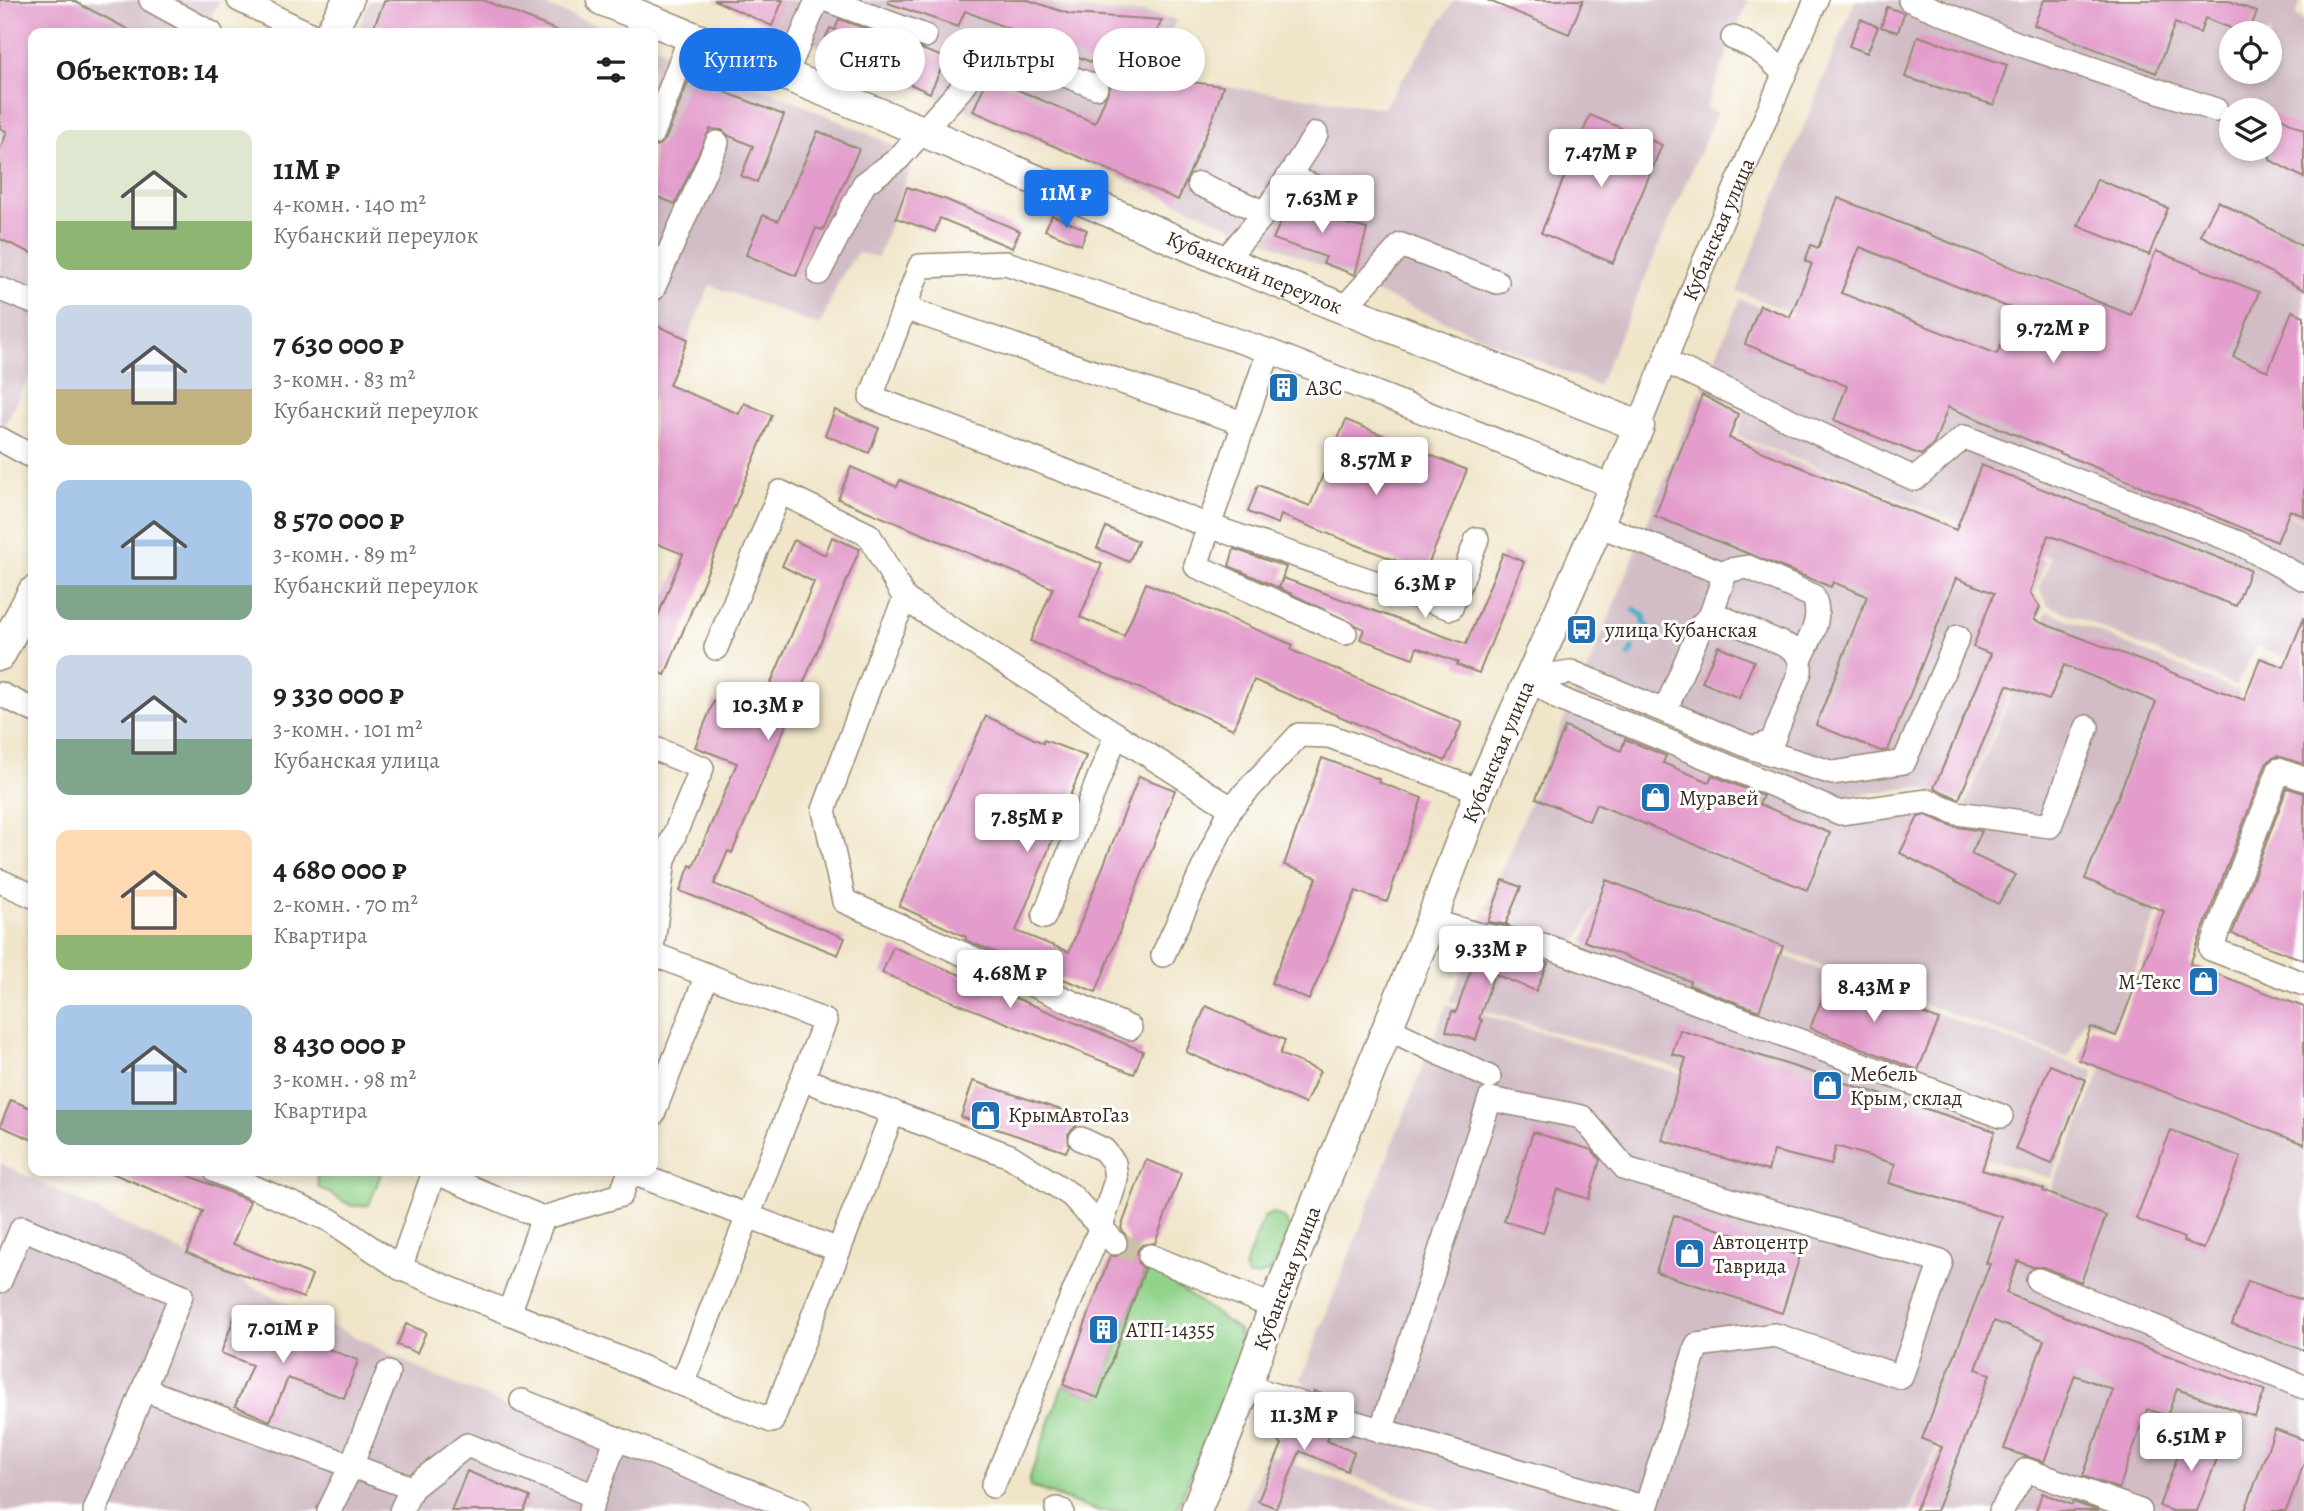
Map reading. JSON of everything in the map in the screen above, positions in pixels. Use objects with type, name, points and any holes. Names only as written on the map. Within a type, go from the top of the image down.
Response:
[{"type":"main road","points":[[333,28],[348,0]]},
{"type":"main road","name":"Кубанский переулок","points":[[602,0],[679,30]]},
{"type":"main road","name":"Кубанский переулок","points":[[801,80],[1224,261],[1639,426]]},
{"type":"main road","name":"Кубанская улица","points":[[1199,1510],[1274,1307],[1431,921],[1480,791],[1639,426]]},
{"type":"main road","points":[[0,654],[28,601]]},
{"type":"street","points":[[150,0],[202,28]]},
{"type":"street","points":[[801,38],[817,0]]},
{"type":"street","points":[[827,0],[903,28]]},
{"type":"street","name":"Кубанская улица","points":[[1639,426],[1699,274],[1816,0]]},
{"type":"street","points":[[1910,0],[2021,45],[2216,110]]},
{"type":"street","points":[[245,1],[298,28]]},
{"type":"street","points":[[1733,38],[1769,56],[1784,75]]},
{"type":"street","points":[[819,273],[864,184],[898,159],[961,89],[988,45],[1093,85]]},
{"type":"street","points":[[658,120],[679,66]]},
{"type":"street","points":[[1224,261],[1265,213],[1316,134]]},
{"type":"street","points":[[658,278],[717,143]]},
{"type":"street","points":[[1289,177],[1348,199]]},
{"type":"street","points":[[1199,184],[1265,213]]},
{"type":"street","points":[[1343,309],[1401,245],[1497,282]]},
{"type":"street","points":[[1477,539],[1451,608],[1209,526],[871,397],[920,266],[1006,264],[1269,351],[1612,486]]},
{"type":"street","points":[[0,289],[28,300]]},
{"type":"street","points":[[904,308],[1243,423]]},
{"type":"street","points":[[1269,351],[1196,566],[1345,634]]},
{"type":"street","points":[[1665,361],[1915,478],[1964,437],[2239,543],[2304,579]]},
{"type":"street","points":[[0,439],[28,454]]},
{"type":"street","points":[[716,648],[780,492],[869,535],[905,599],[1231,808]]},
{"type":"street","points":[[1598,525],[1725,574]]},
{"type":"street","points":[[1665,711],[1702,624],[1710,617],[1725,574],[1730,570],[1748,567],[1813,596],[1818,606],[1818,619],[1800,660],[1800,672],[1772,742],[1753,748]]},
{"type":"street","points":[[905,599],[883,649],[824,810],[844,901],[1130,1028]]},
{"type":"street","points":[[1710,617],[1719,616],[1794,649],[1800,660]]},
{"type":"street","points":[[1530,678],[1571,672],[1753,748],[1833,773],[1904,762],[1958,636]]},
{"type":"street","points":[[1530,678],[1558,698],[1574,705],[1624,723],[1840,813],[1928,801],[1957,813],[2050,826],[2087,726]]},
{"type":"street","points":[[0,694],[28,708]]},
{"type":"street","points":[[1163,955],[1231,808],[1299,734],[1329,736],[1480,791]]},
{"type":"street","points":[[1044,917],[1116,735]]},
{"type":"street","points":[[658,750],[702,768],[659,857]]},
{"type":"street","points":[[2304,779],[2278,769],[2211,949],[2304,984]]},
{"type":"street","points":[[0,881],[28,894]]},
{"type":"street","points":[[1431,921],[1476,934],[1543,945],[2001,1116]]},
{"type":"street","points":[[658,956],[825,1021],[682,1384]]},
{"type":"street","points":[[658,1101],[707,975]]},
{"type":"street","points":[[1387,1028],[1489,1077]]},
{"type":"street","points":[[802,1079],[1010,1156],[1071,1195],[1108,1235]]},
{"type":"street","points":[[1336,1417],[1381,1432],[1646,1508],[1697,1345],[1775,1335],[1901,1377],[1941,1262],[1626,1169],[1583,1117],[1490,1099],[1381,1432]]},
{"type":"street","points":[[228,1176],[330,1220],[400,1268],[772,1421],[893,1112]]},
{"type":"street","points":[[993,1486],[1108,1235],[1116,1181],[1114,1163],[1104,1150],[1081,1139]]},
{"type":"street","points":[[400,1268],[433,1176]]},
{"type":"street","points":[[443,1176],[543,1218],[621,1195],[628,1176]]},
{"type":"street","points":[[643,1176],[839,1250]]},
{"type":"street","points":[[509,1313],[543,1218]]},
{"type":"street","points":[[0,1281],[22,1228],[181,1295],[95,1511]]},
{"type":"street","points":[[1150,1256],[1274,1307]]},
{"type":"street","points":[[2038,1280],[2304,1387]]},
{"type":"street","points":[[329,1511],[351,1465],[388,1373]]},
{"type":"street","points":[[1246,1386],[1308,1406]]},
{"type":"street","points":[[145,1390],[412,1488]]},
{"type":"street","points":[[522,1401],[799,1511]]},
{"type":"street","points":[[401,1511],[412,1488],[467,1445],[592,1503],[616,1440]]},
{"type":"street","points":[[2001,1511],[2026,1470],[2140,1511]]},
{"type":"shaded area","points":[[0,0],[220,0],[206,28],[28,28],[28,379],[0,434]]},
{"type":"shaded area","points":[[371,0],[527,0],[606,28],[358,28]]},
{"type":"shaded area","points":[[714,0],[1041,0],[1070,9],[1149,13],[1176,20],[1173,28],[1093,28],[1093,91],[1205,91],[1205,84],[1383,108],[1455,0],[1748,0],[1706,108],[1717,112],[1598,386],[1349,281],[1350,278],[922,91],[925,91],[925,28],[815,28],[815,44],[801,38],[801,28],[778,28]]},
{"type":"shaded area","points":[[1855,0],[2301,0],[2296,16],[2304,20],[2304,520],[1737,291]]},
{"type":"shaded area","points":[[658,47],[679,55],[679,91],[768,91],[915,155],[878,257],[857,253],[839,280],[820,326],[710,285],[669,384],[658,379]]},
{"type":"shaded area","points":[[1740,299],[2304,522],[2304,664],[2257,646],[2236,686],[2048,605],[2039,588],[2051,558],[1737,436],[1745,410],[1702,389]]},
{"type":"shaded area","points":[[1700,391],[1742,412],[1733,437],[2046,560],[2034,594],[2043,607],[2004,707],[1962,803],[1917,787],[1834,798],[1581,687]]},
{"type":"shaded area","points":[[2047,611],[2240,692],[2113,1029],[2084,1020],[2068,1058],[1607,884],[1575,945],[1486,909],[1575,692],[1834,804],[1963,809]]},
{"type":"shaded area","points":[[1610,891],[2095,1072],[2051,1178],[1450,1001],[1485,912],[1582,953]]},
{"type":"shaded area","points":[[1447,1004],[2049,1186],[1910,1511],[1443,1511],[1274,1447],[1285,1420],[1300,1417],[1310,1389],[1301,1379]]},
{"type":"shaded area","points":[[2117,1034],[2304,1107],[2304,1511],[1914,1511]]},
{"type":"shaded area","points":[[0,1163],[441,1379],[777,1511],[0,1511]]},
{"type":"shaded area","points":[[1267,1454],[1421,1511],[1244,1511]]},
{"type":"green space","points":[[317,1176],[380,1176],[369,1205],[352,1206],[318,1187]]},
{"type":"green space","points":[[1273,1213],[1285,1219],[1290,1229],[1272,1270],[1259,1276],[1248,1276],[1244,1268],[1264,1217]]},
{"type":"green space","points":[[1147,1266],[1238,1329],[1243,1346],[1176,1511],[1097,1511],[1030,1486],[1029,1480],[1063,1385],[1098,1398]]},
{"type":"building","points":[[0,0],[72,0],[125,28],[28,28],[28,252],[0,239],[0,150],[7,132],[0,128]]},
{"type":"building","points":[[385,0],[483,0],[551,28],[373,28]]},
{"type":"building","points":[[714,0],[783,0],[772,26]]},
{"type":"building","points":[[888,0],[1028,0],[1070,14],[1162,20],[1158,28],[1093,28],[1093,63],[1079,57],[1079,28],[1007,28],[965,11],[958,27],[888,3]]},
{"type":"building","points":[[1487,0],[1583,0],[1569,34]]},
{"type":"building","points":[[2044,0],[2227,0],[2257,12],[2253,21],[2219,21],[2219,24],[2205,18],[2200,33],[2175,23],[2156,73],[2034,25]]},
{"type":"building","points":[[1887,7],[1904,13],[1898,32],[1881,27]]},
{"type":"building","points":[[839,19],[864,28],[836,28]]},
{"type":"building","points":[[1861,19],[1878,27],[1867,53],[1849,46]]},
{"type":"building","points":[[1918,36],[2007,65],[1994,105],[1905,77]]},
{"type":"building","points":[[925,50],[939,55],[939,73],[930,93],[925,91]]},
{"type":"building","points":[[1205,84],[1223,86],[1214,115],[1178,200],[973,111],[982,91],[1021,91],[1095,123],[1108,91],[1205,91]]},
{"type":"building","points":[[685,91],[722,91],[784,115],[757,182],[741,176],[753,146],[729,136],[722,130],[710,129],[675,204],[658,197],[658,145],[666,138]]},
{"type":"building","points":[[1590,115],[1662,145],[1613,263],[1541,233]]},
{"type":"building","points":[[2282,118],[2304,130],[2304,178],[2272,161],[2282,161]]},
{"type":"building","points":[[818,131],[859,149],[823,230],[816,228],[796,276],[746,255],[763,215],[778,221]]},
{"type":"building","points":[[2097,179],[2168,208],[2149,255],[2078,226]]},
{"type":"building","points":[[907,187],[947,200],[1020,231],[1012,248],[940,218],[935,232],[896,218]]},
{"type":"building","points":[[1292,197],[1341,218],[1339,222],[1367,229],[1355,275],[1323,263],[1326,257],[1273,239]]},
{"type":"building","points":[[1838,198],[2131,315],[2156,251],[2259,292],[2233,357],[2268,371],[2292,311],[2304,316],[2304,516],[2290,510],[2277,542],[1948,407],[1934,444],[1921,455],[1834,420],[1847,386],[1745,344],[1760,305],[1790,317],[1812,264],[1805,261],[1811,245],[1818,248]],"holes":[[[1860,247],[2015,310],[1997,354],[1841,293]]]},
{"type":"building","points":[[2218,201],[2304,247],[2304,290],[2200,235]]},
{"type":"building","points":[[1052,215],[1087,230],[1081,245],[1045,230]]},
{"type":"building","points":[[658,326],[688,339],[669,385],[739,414],[744,403],[772,415],[665,675],[658,672],[658,616],[683,554],[658,544]]},
{"type":"building","points":[[1702,395],[1738,414],[1729,438],[1956,530],[1981,465],[2250,570],[2236,606],[2048,535],[2030,593],[2040,607],[2034,620],[2244,700],[2260,658],[2284,667],[2304,617],[2304,764],[2277,756],[2266,764],[2190,964],[2304,1007],[2304,1144],[2079,1060],[2091,1027],[2116,1036],[2164,911],[2085,879],[2156,702],[2064,665],[2049,700],[2007,685],[1959,799],[1934,788],[1991,654],[1973,647],[1994,593],[1956,578],[1888,750],[1881,751],[1816,725],[1867,596],[1833,582],[1831,587],[1655,516]]},
{"type":"building","points":[[835,410],[879,428],[869,453],[825,435]]},
{"type":"building","points":[[1346,420],[1467,470],[1425,572],[1281,515],[1278,524],[1248,512],[1258,485],[1310,506]]},
{"type":"building","points":[[851,467],[897,487],[900,480],[1102,564],[1080,617],[1124,636],[1146,583],[1293,645],[1291,650],[1462,723],[1445,761],[1254,680],[1233,729],[1030,641],[1053,588],[838,499]]},
{"type":"building","points":[[1106,527],[1138,541],[1129,562],[1097,548]]},
{"type":"building","points":[[832,537],[860,549],[732,853],[728,851],[714,884],[845,938],[838,955],[680,891],[690,865],[693,867],[737,763],[695,747],[714,701],[756,718],[814,582],[782,566],[794,540],[825,555]]},
{"type":"building","points":[[1234,549],[1286,567],[1279,588],[1229,566]]},
{"type":"building","points":[[1503,553],[1524,562],[1479,673],[1417,647],[1413,658],[1360,639],[1364,629],[1279,588],[1283,578],[1466,644]]},
{"type":"building","points":[[1718,646],[1754,661],[1739,698],[1702,682]]},
{"type":"building","points":[[986,716],[1043,743],[1044,740],[1086,756],[1016,931],[1069,952],[1139,776],[1175,790],[1096,992],[970,942],[966,937],[899,906]]},
{"type":"building","points":[[1565,727],[1621,751],[1625,739],[1666,756],[1663,763],[1709,782],[1712,775],[1763,796],[1759,804],[1830,833],[1807,890],[1596,804],[1589,821],[1536,798]]},
{"type":"building","points":[[1322,758],[1422,798],[1387,902],[1356,891],[1309,1000],[1271,983],[1317,877],[1284,865]]},
{"type":"building","points":[[2287,788],[2304,793],[2304,960],[2232,934]]},
{"type":"building","points":[[1926,815],[1952,826],[1982,831],[1971,854],[2016,875],[1998,904],[1900,853],[1918,817]]},
{"type":"building","points":[[1503,880],[1521,887],[1506,923],[1508,925],[1488,922]]},
{"type":"building","points":[[1606,880],[1783,946],[1759,1011],[1689,985],[1690,981],[1584,941]]},
{"type":"building","points":[[893,947],[1143,1051],[1134,1074],[882,973]]},
{"type":"building","points":[[1478,949],[1535,958],[1548,963],[1536,991],[1494,974],[1479,1019],[1482,1020],[1476,1040],[1446,1031],[1452,1011],[1456,1012]]},
{"type":"building","points":[[1831,977],[1939,1020],[1918,1070],[1810,1028]]},
{"type":"building","points":[[1206,1006],[1285,1040],[1280,1054],[1320,1071],[1305,1104],[1186,1052]]},
{"type":"building","points":[[1680,1030],[1995,1131],[1982,1170],[2044,1189],[2043,1191],[2106,1216],[2081,1282],[2043,1267],[2033,1267],[2018,1261],[2006,1293],[2127,1341],[2265,1390],[2255,1417],[2177,1389],[2167,1416],[2147,1409],[2119,1489],[2083,1476],[2113,1390],[2075,1375],[2044,1462],[2004,1449],[2044,1340],[1994,1321],[1976,1369],[1990,1374],[1936,1511],[1915,1511],[1942,1447],[1922,1439],[1990,1264],[1986,1263],[2002,1217],[1889,1183],[1895,1164],[1836,1146],[1831,1165],[1774,1151],[1768,1171],[1662,1140],[1686,1058],[1672,1054]]},
{"type":"building","points":[[2050,1065],[2086,1080],[2052,1164],[2015,1149]]},
{"type":"building","points":[[973,1081],[1079,1116],[1076,1126],[1068,1134],[1069,1145],[1066,1152],[961,1117]]},
{"type":"building","points":[[11,1100],[28,1107],[28,1138],[0,1126]]},
{"type":"building","points":[[2171,1130],[2241,1157],[2204,1249],[2136,1219]]},
{"type":"building","points":[[1533,1132],[1592,1150],[1600,1160],[1589,1199],[1557,1189],[1543,1233],[1504,1221]]},
{"type":"building","points":[[1146,1160],[1181,1173],[1155,1243],[1142,1245],[1137,1251],[1139,1264],[1145,1269],[1098,1398],[1063,1385],[1110,1256],[1119,1256],[1128,1248],[1128,1239],[1121,1228]]},
{"type":"building","points":[[119,1176],[190,1176],[250,1201],[233,1244],[312,1275],[303,1298],[187,1253],[203,1211]]},
{"type":"building","points":[[1674,1215],[1800,1256],[1782,1313],[1656,1272]]},
{"type":"building","points":[[2248,1281],[2304,1301],[2304,1350],[2232,1324]]},
{"type":"building","points":[[235,1315],[358,1360],[344,1398],[288,1378],[270,1421],[235,1406],[252,1365],[221,1353]]},
{"type":"building","points":[[406,1324],[426,1332],[417,1353],[397,1345]]},
{"type":"building","points":[[1314,1391],[1342,1402],[1327,1406],[1322,1420],[1331,1430],[1327,1441],[1354,1452],[1347,1471],[1300,1451],[1276,1508],[1258,1501],[1282,1444],[1279,1443],[1286,1424],[1299,1430],[1303,1419],[1312,1419],[1321,1411],[1321,1402]]},
{"type":"building","points":[[2188,1429],[2223,1443],[2197,1511],[2172,1511],[2159,1506]]},
{"type":"building","points":[[2275,1429],[2304,1440],[2304,1463],[2286,1511],[2245,1511]]},
{"type":"building","points":[[467,1471],[530,1497],[524,1511],[451,1511]]},
{"type":"building","points":[[2042,1493],[2072,1505],[2073,1502],[2099,1511],[2036,1511]]},
{"type":"waterway","points":[[1635,610],[1644,616],[1644,622],[1650,629],[1649,634],[1641,633],[1639,636]]},
{"type":"waterway","points":[[1629,655],[1632,649]]},
{"type":"tunnel","points":[[1115,1243],[1166,1263]]},
{"type":"place","name":"АЗС","points":[[1283,388]]},
{"type":"place","name":"улица Кубанская","points":[[1582,630]]},
{"type":"place","name":"Муравей","points":[[1656,798]]},
{"type":"place","name":"М-Текс","points":[[2204,982]]},
{"type":"place","name":"Мебель Крым, склад","points":[[1827,1086]]},
{"type":"place","name":"КрымАвтоГаз","points":[[985,1115]]},
{"type":"place","name":"Автоцентр Таврида","points":[[1690,1254]]},
{"type":"place","name":"АТП-14355","points":[[1103,1330]]}]
